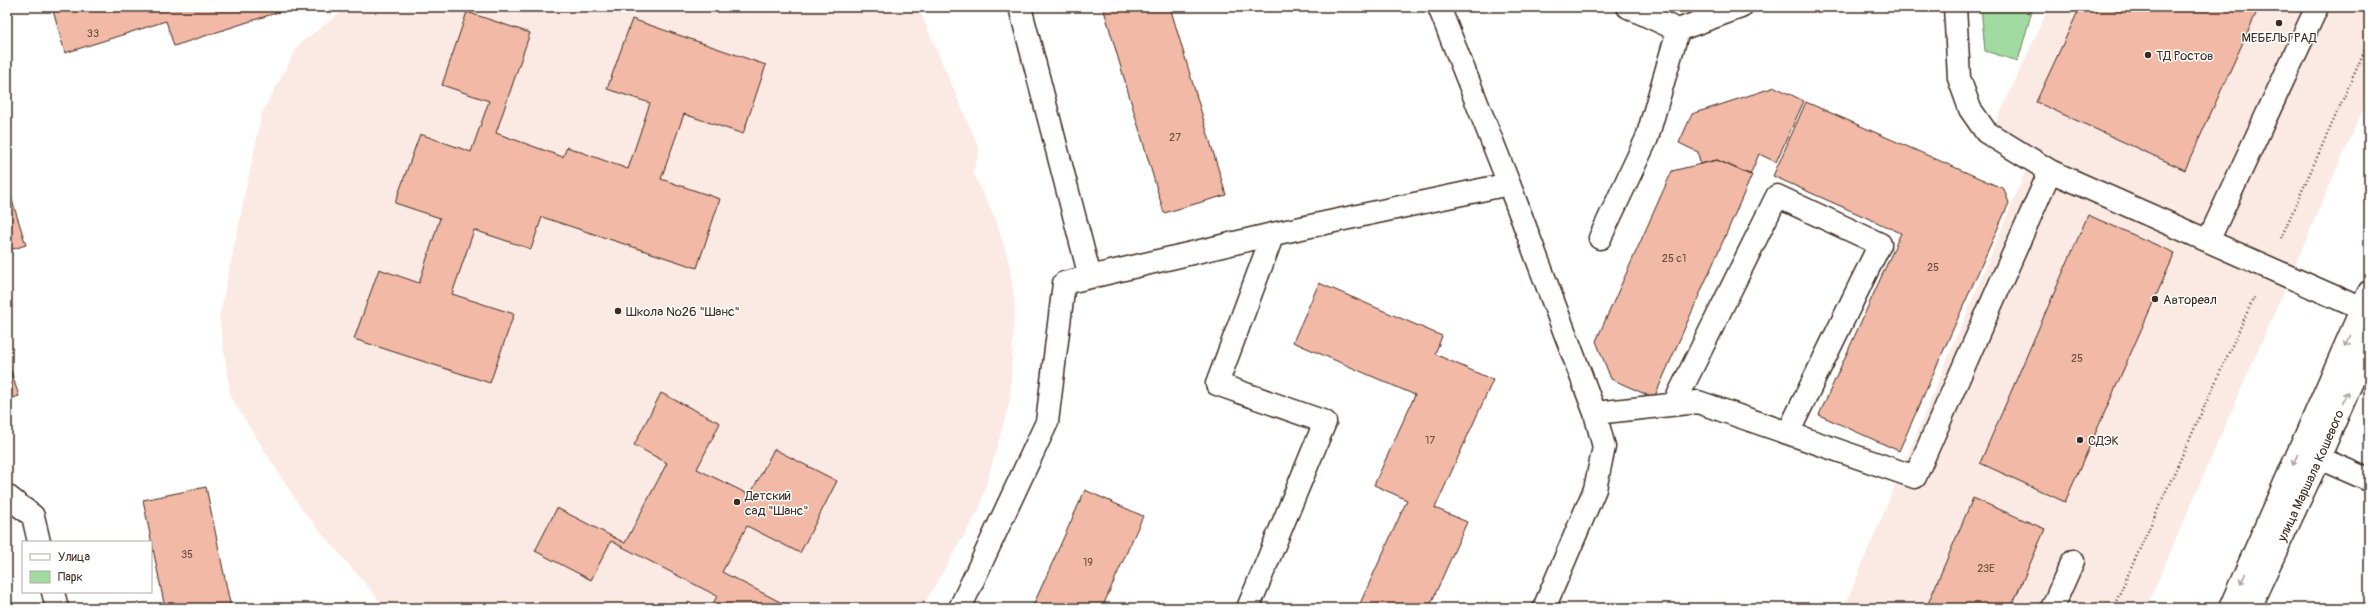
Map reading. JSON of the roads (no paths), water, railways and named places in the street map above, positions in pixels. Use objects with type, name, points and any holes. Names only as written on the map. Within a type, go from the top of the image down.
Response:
[{"type":"street","points":[[1020,7],[1090,277]]},
{"type":"street","points":[[1439,7],[1509,184],[1595,413],[1604,447],[1595,489],[1544,608]]},
{"type":"street","points":[[1628,7],[1678,30],[1741,7]]},
{"type":"street","points":[[1955,7],[1959,78],[1970,109],[1986,132],[2050,171],[2267,267],[2365,301],[2230,608]]},
{"type":"street","points":[[2208,241],[2317,7]]},
{"type":"street","points":[[1600,238],[1647,138],[1678,30]]},
{"type":"street","points":[[1595,413],[1698,402],[1915,477],[2050,171]]},
{"type":"street","points":[[960,608],[1048,422],[1064,283],[1273,234],[1509,184]]},
{"type":"street","points":[[1674,404],[1777,196],[1880,244],[1788,433]]},
{"type":"street","points":[[1248,608],[1326,422],[1217,384],[1273,234]]},
{"type":"street","name":"улица Маршала Кошевого","points":[[2249,608],[2319,458],[2369,342]]},
{"type":"street","points":[[2319,458],[2369,480]]},
{"type":"street","points":[[7,496],[33,516],[39,541]]},
{"type":"street","points":[[2052,608],[2073,561]]},
{"type":"street","points":[[52,593],[57,608]]},
{"type":"place","name":"МЕБЕЛЬГРАД","points":[[2279,23]]},
{"type":"place","name":"ТД Ростов","points":[[2148,55]]},
{"type":"place","name":"Автореал","points":[[2155,299]]},
{"type":"place","name":"Школа №26 \"Шанс\"","points":[[618,311]]},
{"type":"place","name":"СДЭК","points":[[2080,440]]},
{"type":"place","name":"Детский сад \"Шанс\"","points":[[737,502]]}]
